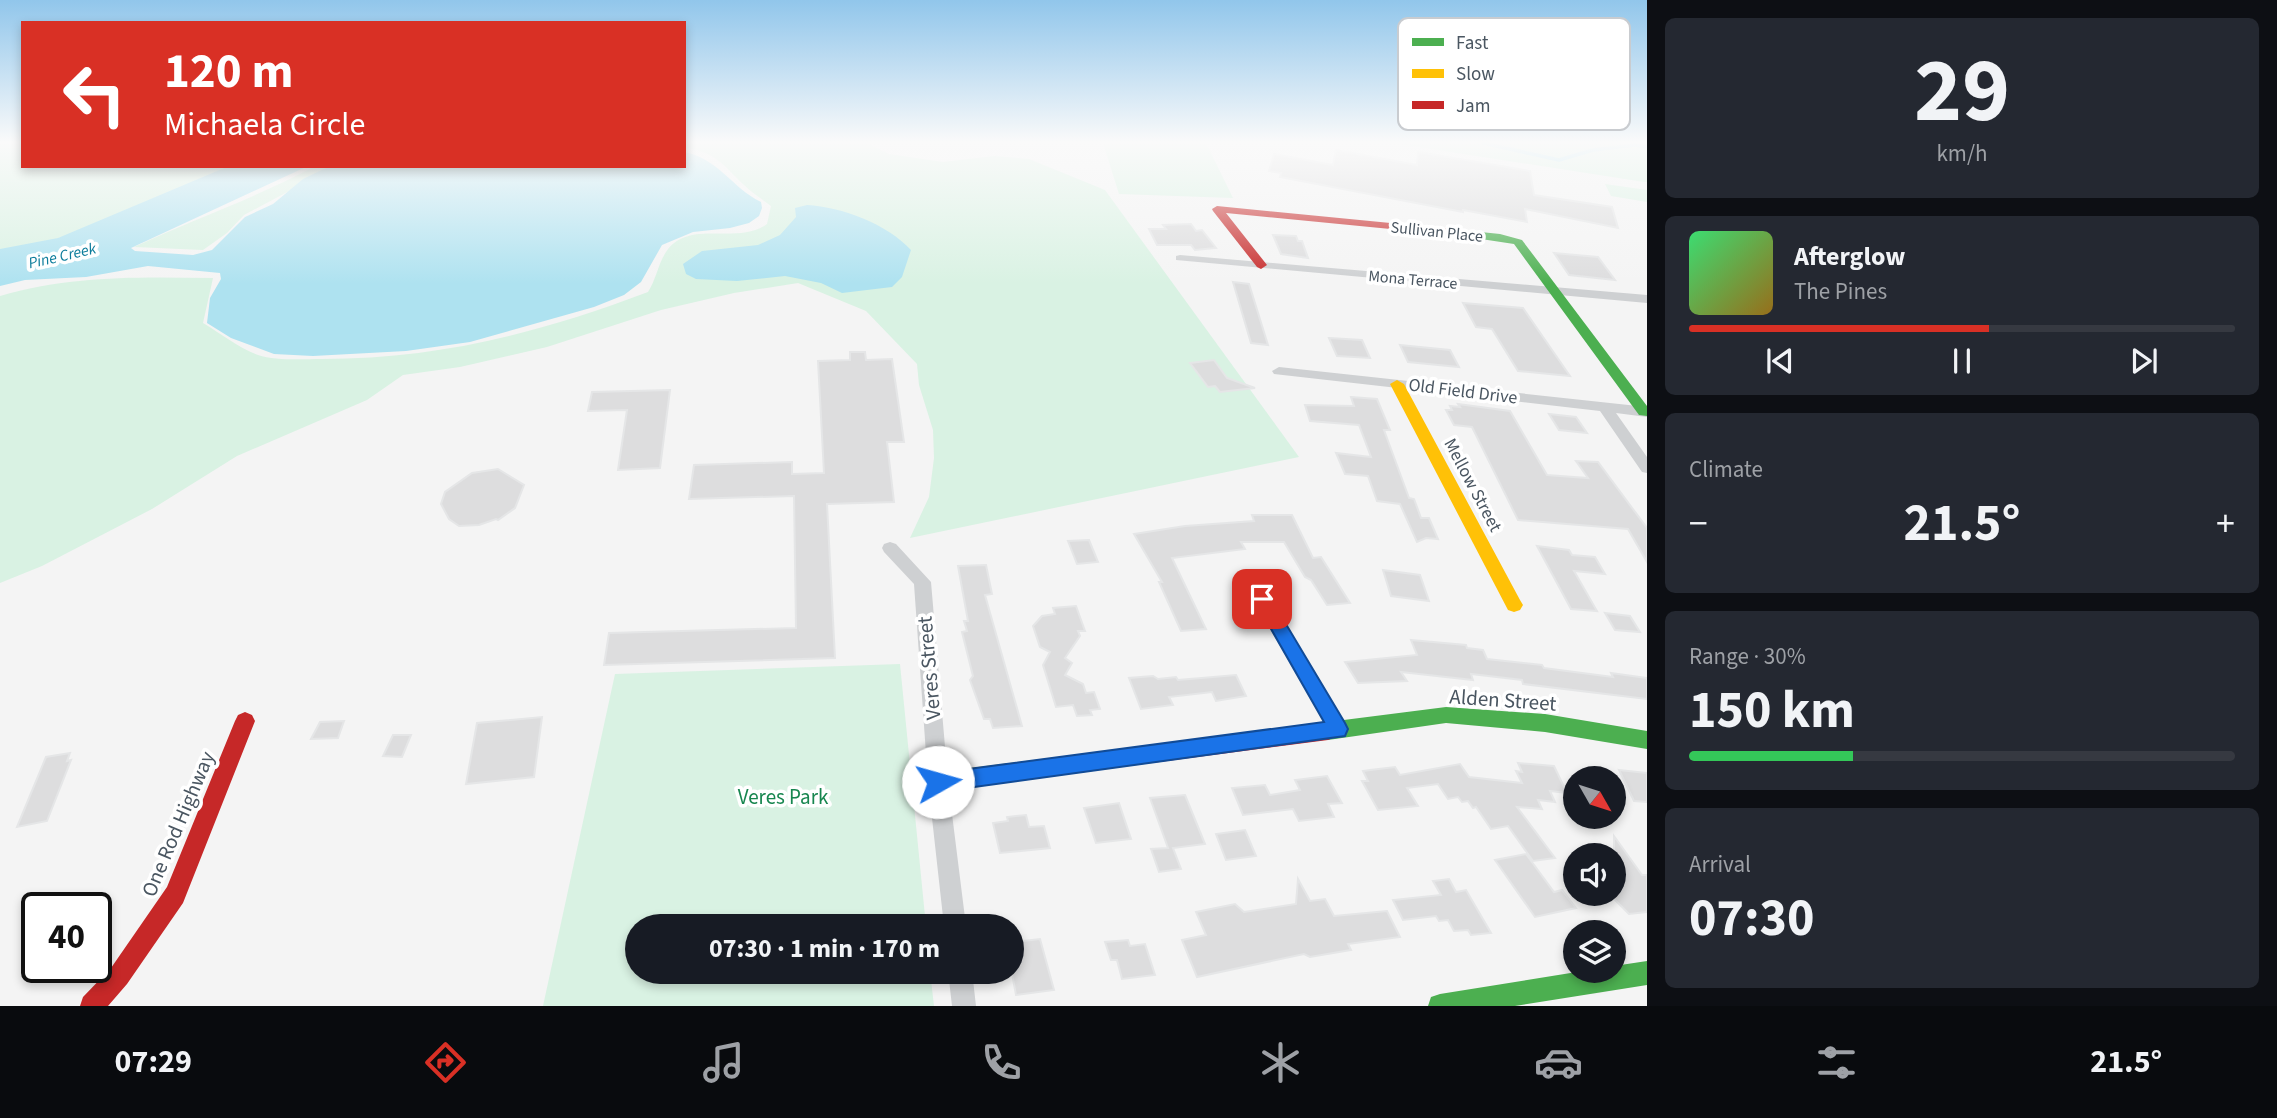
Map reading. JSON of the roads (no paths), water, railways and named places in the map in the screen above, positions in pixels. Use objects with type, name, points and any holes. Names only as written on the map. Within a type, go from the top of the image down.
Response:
[{"type":"street","name":"Sullivan Place","points":[[1261,265],[1217,209],[1500,237],[1518,242],[1646,412]]},
{"type":"street","name":"Mona Terrace","points":[[1180,258],[1647,299]]},
{"type":"street","name":"Old Field Drive","points":[[1279,371],[1646,412]]},
{"type":"street","name":"Mellow Street","points":[[1397,384],[1514,605]]},
{"type":"street","points":[[1606,409],[1647,468]]},
{"type":"street","name":"Veres Street","points":[[890,548],[922,582],[938,782],[954,914]]},
{"type":"street","points":[[1262,599],[1338,729]]},
{"type":"street","name":"Alden Street","points":[[938,782],[1446,715],[1545,723],[1647,740]]},
{"type":"street","name":"One Rod Highway","points":[[92,1006],[119,976],[175,895],[244,721]]},
{"type":"street","points":[[1440,1006],[1647,973]]},
{"type":"street","points":[[961,984],[964,1006]]},
{"type":"water","name":"Pine Creek","points":[[172,190],[256,190],[131,248],[135,251],[193,255],[212,250],[245,217],[273,204],[290,190],[743,190],[761,202],[762,208],[759,216],[749,223],[693,232],[662,245],[641,282],[624,295],[594,307],[470,342],[406,351],[313,356],[274,354],[231,338],[207,323],[210,298],[221,279],[220,273],[148,266],[86,277],[25,280],[0,286],[0,249],[58,238]]},
{"type":"water","points":[[807,205],[849,213],[890,232],[911,250],[902,277],[892,287],[842,293],[821,283],[785,276],[737,281],[696,279],[686,274],[683,264],[702,251],[758,245],[780,235],[796,217],[795,208]]},
{"type":"park label","name":"Veres Park","points":[[783,797]]}]
